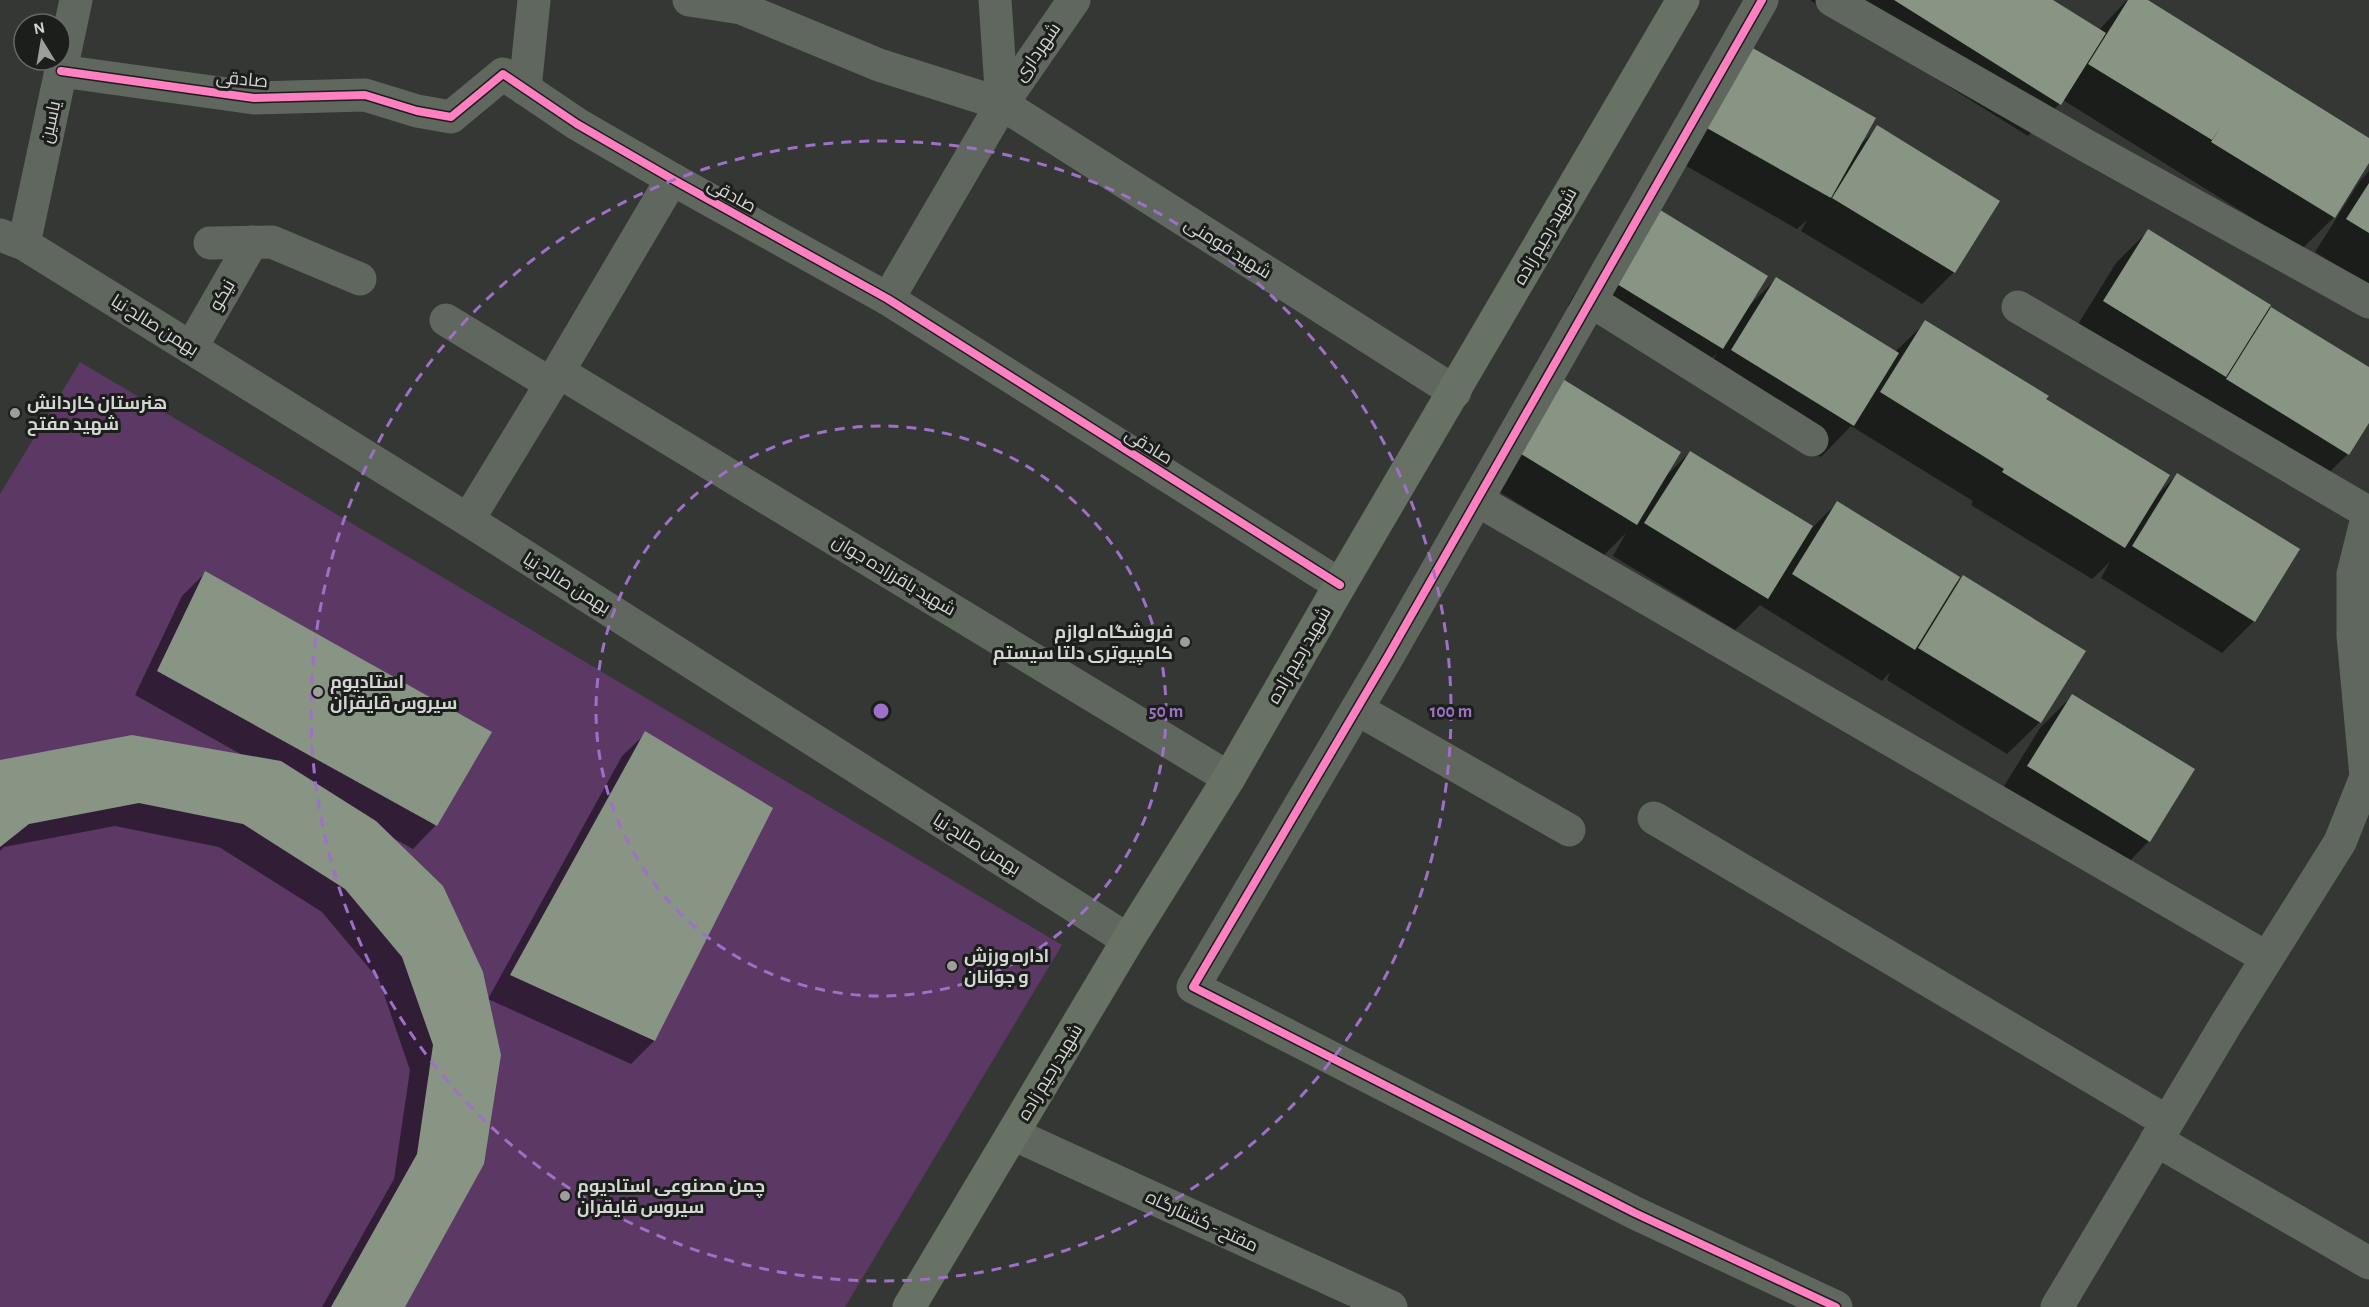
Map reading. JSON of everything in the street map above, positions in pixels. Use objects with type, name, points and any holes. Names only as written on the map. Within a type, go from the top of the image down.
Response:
[{"type":"main road","name":"شهید رحیم زاده","points":[[909,1307],[1128,940],[1229,778],[1683,0]]},
{"type":"street","name":"یاسین","points":[[72,19],[76,0]]},
{"type":"street","points":[[525,89],[534,0]]},
{"type":"street","name":"شهید فومنی","points":[[689,0],[741,8],[879,65],[1002,104],[1455,392]]},
{"type":"street","points":[[995,0],[1002,104]]},
{"type":"street","name":"شهرداری","points":[[888,299],[1002,104],[1074,0]]},
{"type":"street","points":[[1762,0],[1357,709],[1193,987],[1635,1213],[1836,1307]]},
{"type":"street","points":[[1832,0],[2085,145],[2369,302]]},
{"type":"street","name":"یاسین","points":[[12,239],[61,72]]},
{"type":"street","name":"صادقی","points":[[68,72],[254,98],[365,95],[417,111],[450,117],[503,74],[577,124],[888,299],[1340,585]]},
{"type":"street","points":[[468,520],[672,179]]},
{"type":"street","name":"بهمن صالح نیا","points":[[12,239],[468,520],[1128,940]]},
{"type":"street","name":"نیکو","points":[[191,348],[252,242]]},
{"type":"street","points":[[210,243],[272,242],[360,279]]},
{"type":"street","points":[[1590,301],[1812,440]]},
{"type":"street","points":[[2018,307],[2369,513]]},
{"type":"street","name":"شهید باقرزاده جوان","points":[[446,321],[555,378],[1229,778]]},
{"type":"street","points":[[1477,500],[2267,958]]},
{"type":"street","points":[[2057,1307],[2161,1131],[2340,842],[2366,777],[2353,636],[2353,574],[2369,518]]},
{"type":"street","points":[[1357,709],[1569,830]]},
{"type":"street","points":[[1654,818],[2161,1131],[2369,1263]]},
{"type":"street","name":"مفتح - کشتارگاه","points":[[1013,1134],[1391,1307]]},
{"type":"shaded area","name":"استادیوم سیروس قایقران","points":[[80,362],[1062,945],[845,1307],[0,1307],[0,494]]},
{"type":"building","points":[[1894,0],[2053,0],[2106,33],[2061,105]]},
{"type":"building","points":[[2128,0],[2148,0],[2369,138],[2369,163],[2335,218],[2211,142],[2223,123],[2212,140],[2088,64]]},
{"type":"building","points":[[1751,47],[1876,118],[1831,198],[1705,127]]},
{"type":"building","points":[[1877,125],[2000,201],[1955,273],[1832,198]]},
{"type":"building","points":[[2369,183],[2369,233],[2346,219]]},
{"type":"building","points":[[1644,200],[1768,276],[1723,349],[1599,273]]},
{"type":"building","points":[[2148,229],[2271,305],[2226,377],[2103,301]]},
{"type":"building","points":[[1776,277],[1899,353],[1854,426],[1731,350]]},
{"type":"building","points":[[2271,307],[2369,367],[2369,423],[2349,455],[2226,379]]},
{"type":"building","points":[[1925,320],[2049,396],[2046,399],[2170,475],[2125,548],[2002,472],[2004,469],[1880,392]]},
{"type":"building","points":[[1558,376],[1681,452],[1637,525],[1513,449]]},
{"type":"building","points":[[1690,451],[1813,526],[1768,599],[1644,523]]},
{"type":"building","points":[[2177,473],[2300,549],[2255,622],[2132,546]]},
{"type":"building","points":[[1837,501],[1960,577],[1915,650],[1792,574]]},
{"type":"building","points":[[205,571],[492,732],[437,826],[157,671]]},
{"type":"building","points":[[1963,575],[2086,651],[2041,723],[1918,648]]},
{"type":"building","points":[[2072,694],[2195,769],[2150,842],[2027,766]]},
{"type":"building","points":[[645,731],[773,808],[655,1041],[510,975]]},
{"type":"building","points":[[132,735],[281,761],[376,821],[443,886],[483,972],[501,1055],[484,1164],[405,1307],[331,1307],[417,1154],[433,1045],[402,957],[345,889],[243,824],[139,803],[29,824],[0,847],[0,760]]},
{"type":"cycle path","points":[[1762,0],[1388,656],[1193,987],[1635,1213],[1836,1307]]},
{"type":"cycle path","points":[[68,72],[254,98],[365,95],[417,111],[451,117],[503,74],[577,124],[888,299],[1340,585]]},
{"type":"place","name":"هنرستان کاردانش شهید مفتح","points":[[15,413]]},
{"type":"place","name":"فروشگاه لوازم کامپیوتری دلتا سیستم","points":[[1185,642]]},
{"type":"place","name":"استادیوم سیروس قایقران","points":[[318,692]]},
{"type":"place","name":"اداره ورزش و جوانان","points":[[952,966]]},
{"type":"place","name":"چمن مصنوعی استادیوم سیروس قایقران","points":[[565,1196]]}]
